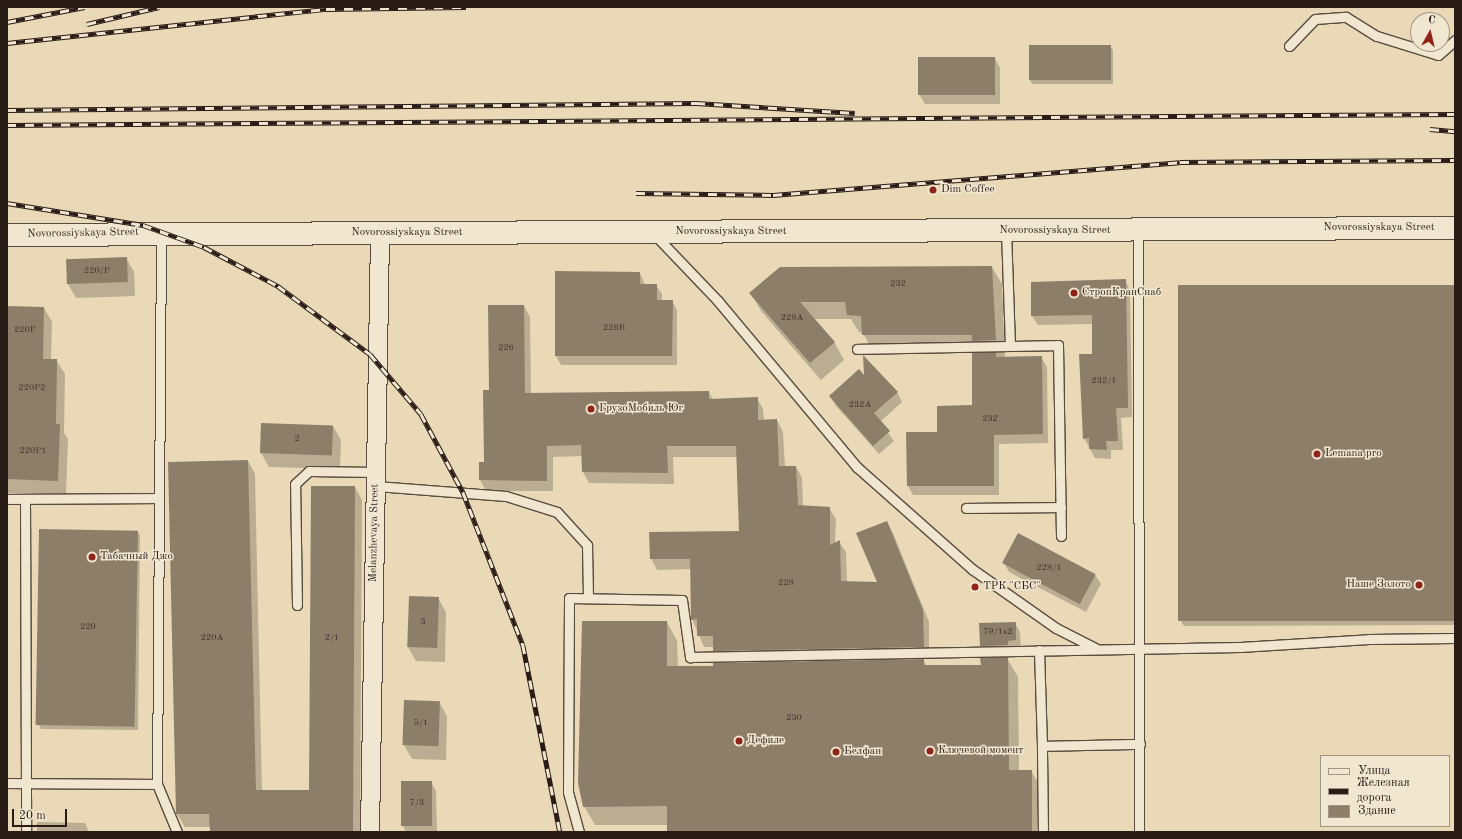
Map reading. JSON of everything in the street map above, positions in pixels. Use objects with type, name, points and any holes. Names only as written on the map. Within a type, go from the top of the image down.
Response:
[{"type":"main road","name":"Novorossiyskaya Street","points":[[7,235],[1455,228]]},
{"type":"street","name":"Melanzhevaya Street","points":[[370,832],[380,233]]},
{"type":"lane","points":[[1289,46],[1314,20],[1346,17],[1377,36],[1438,55],[1455,40]]},
{"type":"lane","points":[[1138,230],[1140,648],[1139,832]]},
{"type":"lane","points":[[1006,231],[1010,346]]},
{"type":"lane","points":[[652,232],[718,301],[857,466],[972,569],[1056,628],[1096,649]]},
{"type":"lane","points":[[160,234],[157,784],[177,832]]},
{"type":"lane","points":[[857,349],[1058,345],[1061,536]]},
{"type":"lane","points":[[297,605],[295,484],[309,471],[506,496],[557,512],[587,545],[588,598]]},
{"type":"lane","points":[[7,499],[158,498]]},
{"type":"lane","points":[[25,499],[26,832]]},
{"type":"lane","points":[[966,508],[1061,507]]},
{"type":"lane","points":[[579,832],[568,792],[569,598],[682,600],[690,658],[1240,647],[1370,639],[1455,638]]},
{"type":"lane","points":[[1039,650],[1043,832]]},
{"type":"lane","points":[[1042,746],[1140,744]]},
{"type":"lane","points":[[7,783],[157,784]]},
{"type":"building","points":[[1029,45],[1111,45],[1111,80],[1029,80]]},
{"type":"building","points":[[918,57],[995,57],[995,95],[918,95]]},
{"type":"building","points":[[127,257],[128,282],[67,284],[66,259]]},
{"type":"building","points":[[992,266],[996,340],[972,341],[972,335],[862,335],[861,316],[847,315],[845,302],[800,302],[835,342],[810,363],[749,293],[780,267]]},
{"type":"building","points":[[555,271],[640,272],[640,284],[657,284],[657,300],[673,300],[672,356],[555,356]]},
{"type":"building","points":[[1126,279],[1128,408],[1116,408],[1118,441],[1106,441],[1107,450],[1089,449],[1089,438],[1083,439],[1079,354],[1092,354],[1092,315],[1031,316],[1031,282]]},
{"type":"building","name":"Lemana pro","points":[[1178,285],[1455,285],[1455,621],[1178,621]]},
{"type":"building","points":[[488,305],[524,305],[525,393],[709,391],[709,399],[758,397],[758,420],[777,419],[779,466],[796,466],[798,505],[830,507],[830,545],[840,540],[841,581],[877,582],[856,533],[887,521],[923,610],[924,647],[713,651],[713,636],[697,636],[697,619],[691,620],[690,559],[650,559],[649,532],[739,531],[736,446],[667,446],[668,473],[582,472],[581,445],[547,446],[547,481],[479,480],[479,462],[484,462],[483,390],[489,390]]},
{"type":"building","points":[[7,306],[44,307],[43,359],[57,359],[56,424],[60,424],[58,481],[7,479]]},
{"type":"building","points":[[996,352],[996,357],[1042,356],[1043,434],[994,435],[994,486],[907,486],[906,432],[937,432],[937,406],[972,405],[972,353]]},
{"type":"building","points":[[863,355],[898,392],[874,413],[890,431],[873,446],[829,396],[859,369],[864,375]]},
{"type":"building","points":[[261,423],[333,426],[332,455],[260,453]]},
{"type":"building","points":[[248,460],[256,790],[309,790],[311,486],[355,486],[353,832],[210,832],[209,814],[176,814],[168,462]]},
{"type":"building","points":[[39,529],[138,531],[135,727],[36,725]]},
{"type":"building","points":[[1018,533],[1096,574],[1080,604],[1002,563]]},
{"type":"building","points":[[409,596],[439,597],[437,648],[407,647]]},
{"type":"building","points":[[582,621],[667,621],[667,666],[713,666],[713,663],[924,659],[924,665],[981,665],[980,658],[1008,657],[1009,770],[1032,770],[1032,832],[667,832],[667,806],[583,807],[578,783]]},
{"type":"building","points":[[1016,622],[1016,640],[1008,641],[1008,645],[980,646],[979,623]]},
{"type":"building","points":[[404,700],[440,701],[438,746],[402,745]]},
{"type":"building","points":[[401,781],[432,781],[432,826],[401,826]]},
{"type":"railway","points":[[7,22],[85,7]]},
{"type":"railway","points":[[87,24],[159,7]]},
{"type":"railway","points":[[7,43],[326,9],[466,7]]},
{"type":"railway","points":[[7,110],[696,103],[855,113]]},
{"type":"railway","points":[[7,125],[1455,114]]},
{"type":"railway","points":[[1430,129],[1455,131]]},
{"type":"railway","points":[[636,193],[773,195],[1180,162],[1455,160]]},
{"type":"railway","points":[[7,203],[143,225],[204,247],[278,286],[370,354],[421,414],[463,492],[523,645],[560,832]]},
{"type":"place","name":"Dim Coffee","points":[[933,190]]},
{"type":"place","name":"СтропКранСнаб","points":[[1074,293]]},
{"type":"place","name":"ГрузоМобиль Юг","points":[[591,409]]},
{"type":"place","name":"Lemana pro","points":[[1317,454]]},
{"type":"place","name":"Табачный Джо","points":[[92,557]]},
{"type":"place","name":"Наше Золото","points":[[1419,585]]},
{"type":"place","name":"ТРК \"СБС\"","points":[[975,587]]},
{"type":"place","name":"Дефиле","points":[[739,741]]},
{"type":"place","name":"Ключевой момент","points":[[930,751]]},
{"type":"place","name":"Белфан","points":[[836,752]]}]
